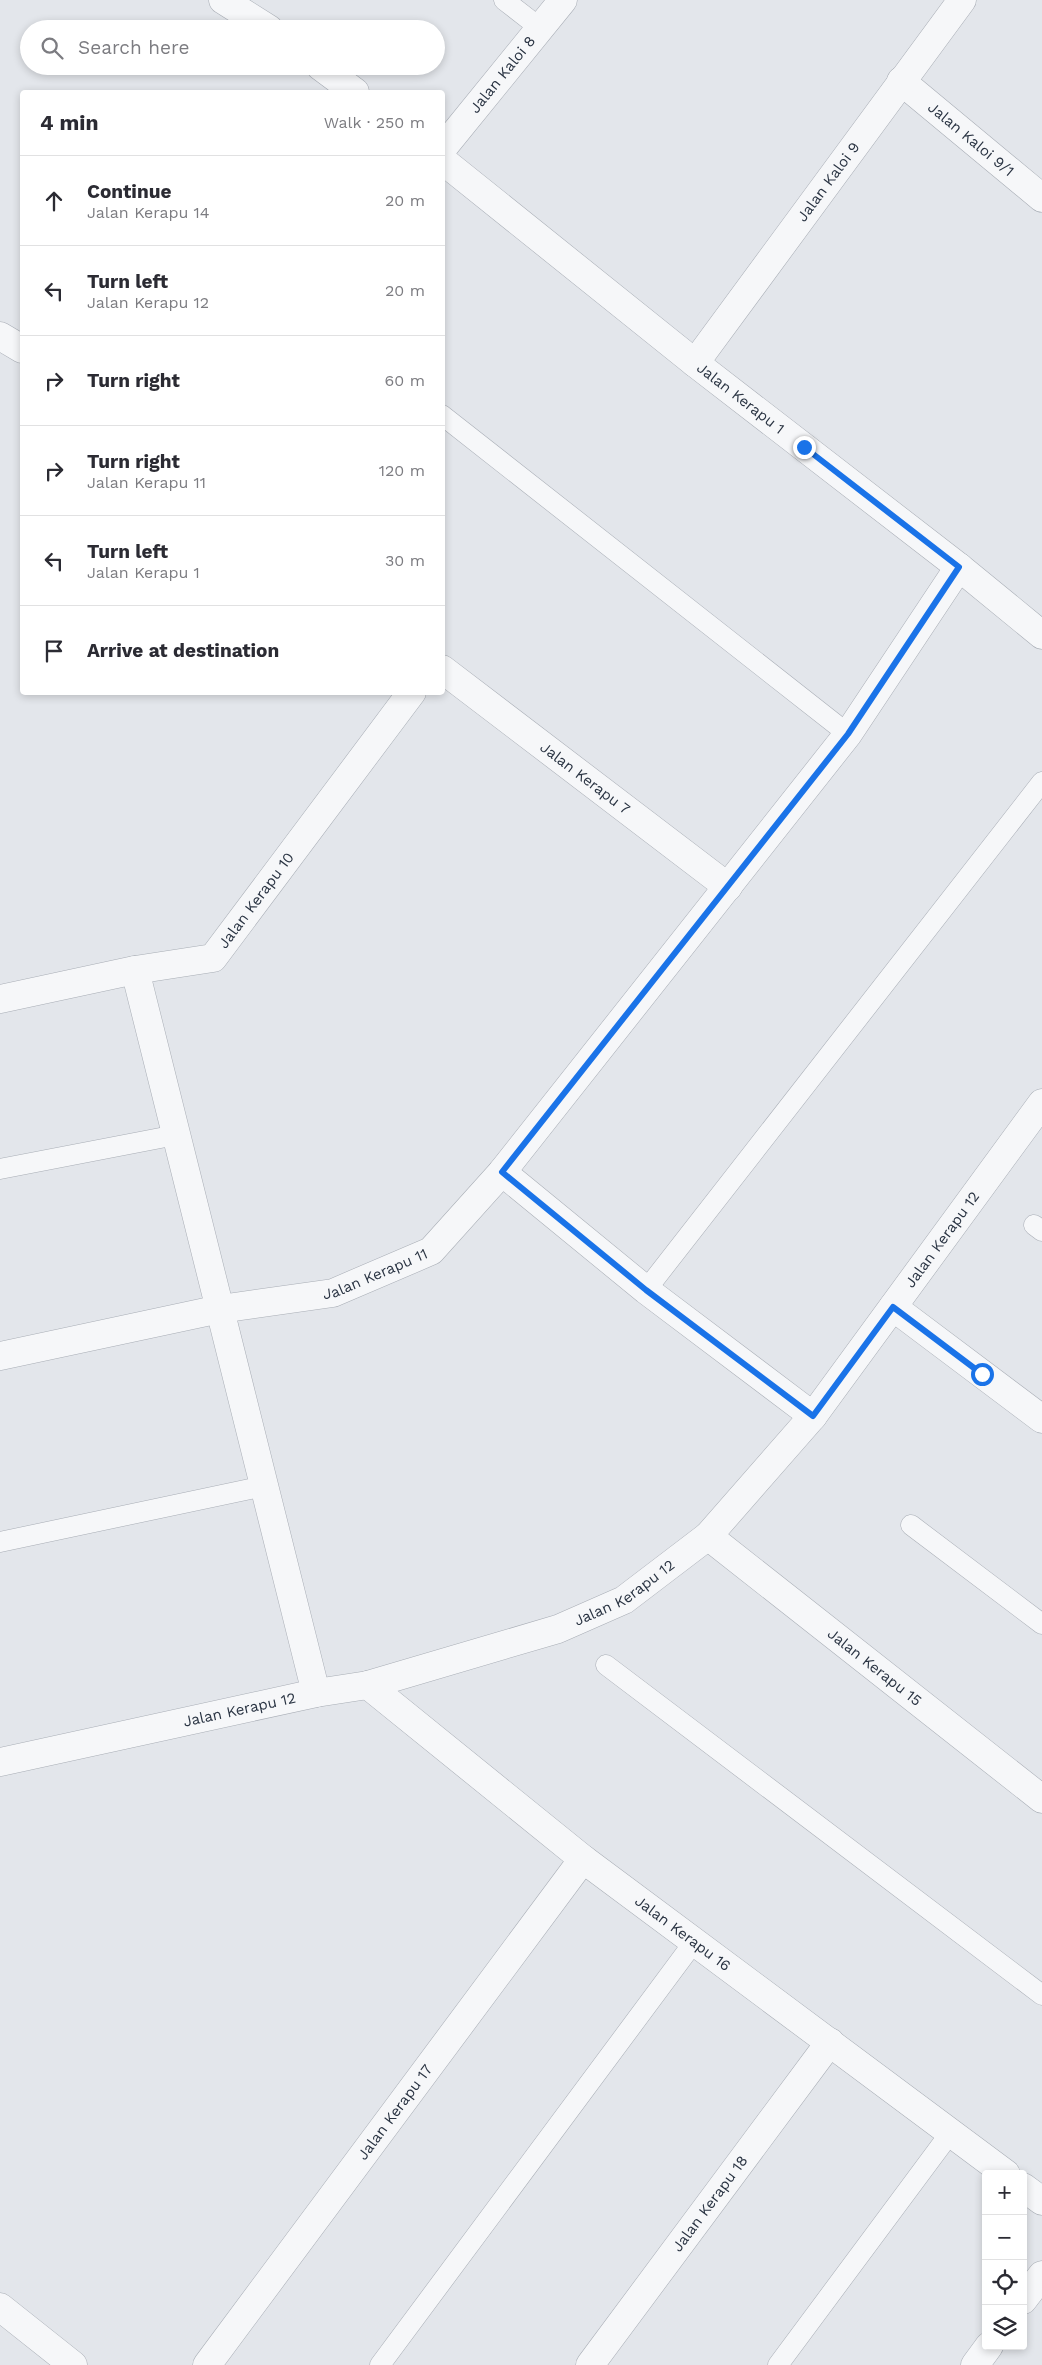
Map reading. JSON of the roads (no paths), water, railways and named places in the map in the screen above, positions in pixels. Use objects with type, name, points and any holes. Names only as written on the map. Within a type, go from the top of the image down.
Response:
[{"type":"street","points":[[223,0],[254,20]]},
{"type":"street","name":"Jalan Kaloi 8","points":[[445,145],[563,0]]},
{"type":"street","name":"Jalan Kaloi 9","points":[[695,363],[962,0]]},
{"type":"street","points":[[332,75],[352,90]]},
{"type":"street","name":"Jalan Kaloi 9/1","points":[[901,81],[1042,198]]},
{"type":"street","name":"Jalan Kerapu 1","points":[[445,162],[695,363],[959,567],[1042,635]]},
{"type":"street","points":[[0,336],[20,348]]},
{"type":"street","name":"Jalan Kerapu 11","points":[[0,1356],[220,1309],[332,1293],[431,1250],[502,1172],[848,734],[959,567]]},
{"type":"street","name":"Jalan Kerapu 7","points":[[445,671],[728,887]]},
{"type":"street","name":"Jalan Kerapu 10","points":[[0,1000],[135,970],[213,958],[410,695]]},
{"type":"street","points":[[135,970],[316,1693]]},
{"type":"street","name":"Jalan Kerapu 12","points":[[0,1762],[316,1693],[368,1685],[558,1629],[624,1600],[708,1536],[813,1416],[1042,1103]]},
{"type":"street","points":[[502,1172],[646,1290],[813,1416]]},
{"type":"street","points":[[893,1307],[1042,1419]]},
{"type":"street","name":"Jalan Kerapu 15","points":[[708,1536],[1042,1799]]},
{"type":"street","name":"Jalan Kerapu 16","points":[[368,1685],[583,1859],[1001,2170]]},
{"type":"street","name":"Jalan Kerapu 17","points":[[207,2365],[583,1859]]},
{"type":"street","name":"Jalan Kerapu 18","points":[[590,2365],[830,2042]]},
{"type":"street","points":[[1027,2295],[1042,2275]]},
{"type":"street","points":[[0,2307],[73,2365]]},
{"type":"street","points":[[975,2365],[986,2350]]},
{"type":"lane","points":[[504,0],[540,28]]},
{"type":"lane","points":[[445,417],[848,734]]},
{"type":"lane","points":[[646,1290],[1042,782]]},
{"type":"lane","points":[[0,1169],[176,1135]]},
{"type":"lane","points":[[0,1542],[264,1486]]},
{"type":"lane","points":[[911,1525],[1042,1624]]},
{"type":"lane","points":[[606,1665],[1042,1995]]},
{"type":"lane","points":[[380,2365],[694,1942]]},
{"type":"lane","points":[[778,2365],[951,2132]]}]
